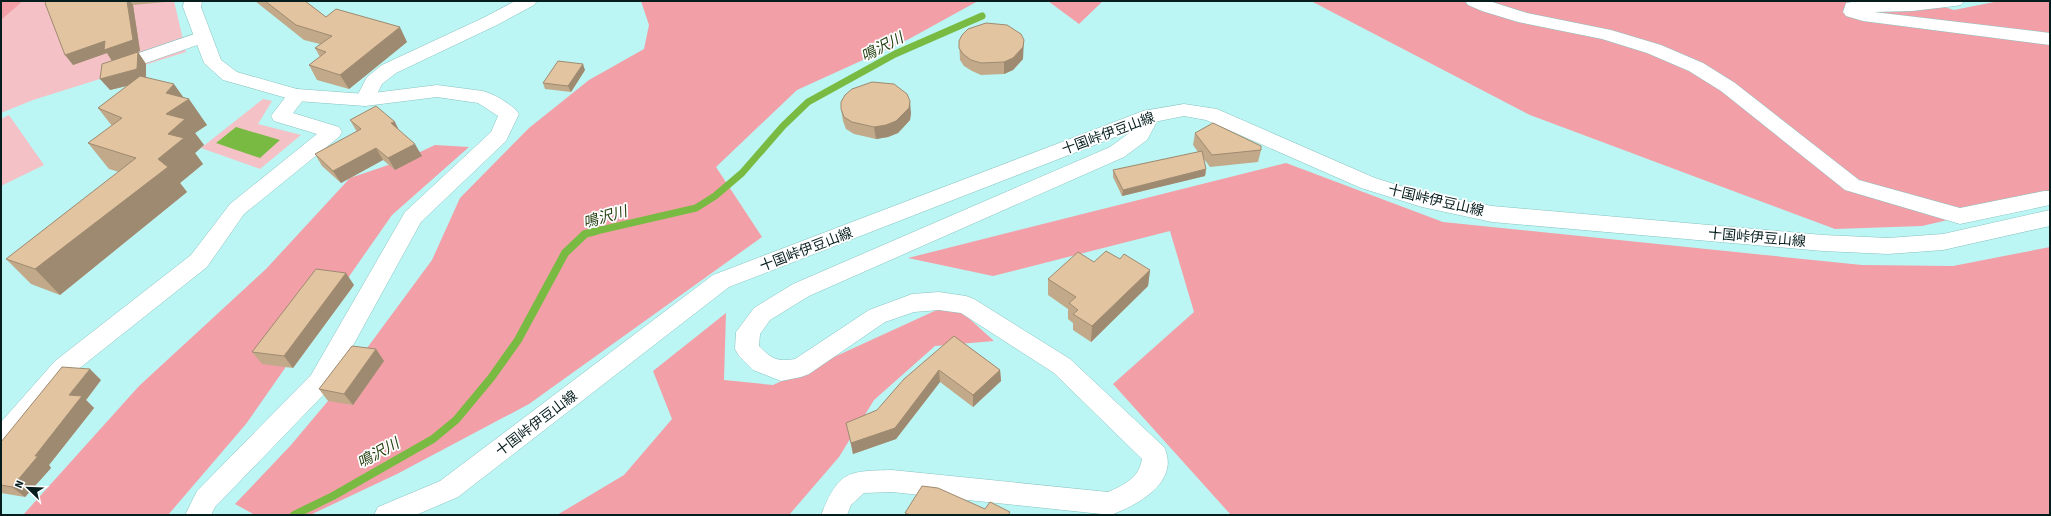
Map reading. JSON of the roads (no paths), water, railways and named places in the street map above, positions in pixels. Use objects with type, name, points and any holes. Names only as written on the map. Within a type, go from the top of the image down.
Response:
[{"type":"main road","points":[[193,1],[192,7],[213,63],[230,76],[296,95],[365,100],[437,91],[483,97],[509,114],[499,136],[413,217],[320,382],[206,499],[198,515]]},
{"type":"main road","points":[[365,100],[374,81],[389,69],[491,21],[528,1]]},
{"type":"main road","points":[[1474,1],[1488,8],[1524,18],[1605,34],[1654,49],[1696,67],[1728,88],[1852,185],[1960,216],[2050,198]]},
{"type":"main road","points":[[1955,1],[1912,6],[1852,7],[1852,12],[1864,16],[2050,39]]},
{"type":"main road","points":[[111,69],[203,37]]},
{"type":"main road","points":[[1,440],[63,368],[199,261],[237,209],[332,132],[281,116],[296,95]]},
{"type":"main road","name":"十国峠伊豆山線","points":[[387,515],[449,489],[721,281],[1150,116],[1184,110],[1210,114],[1368,183],[1422,200],[1492,214],[1823,243],[1888,246],[1943,242],[2050,218]]},
{"type":"main road","points":[[834,515],[841,498],[858,482],[892,480],[1109,504],[1133,493],[1152,475],[1155,455],[1062,366],[966,305],[939,301],[912,303],[878,316],[801,367],[781,371],[761,363],[747,350],[748,332],[762,314],[801,290],[1117,152],[1140,135],[1150,116]]},
{"type":"waterway","name":"鳴沢川","points":[[594,232],[696,208],[715,196],[742,173],[783,126],[808,102],[895,54],[982,16]]},
{"type":"waterway","name":"鳴沢川","points":[[294,515],[333,496],[433,439],[456,420],[491,378],[518,340],[565,253],[585,234],[594,232]]}]
